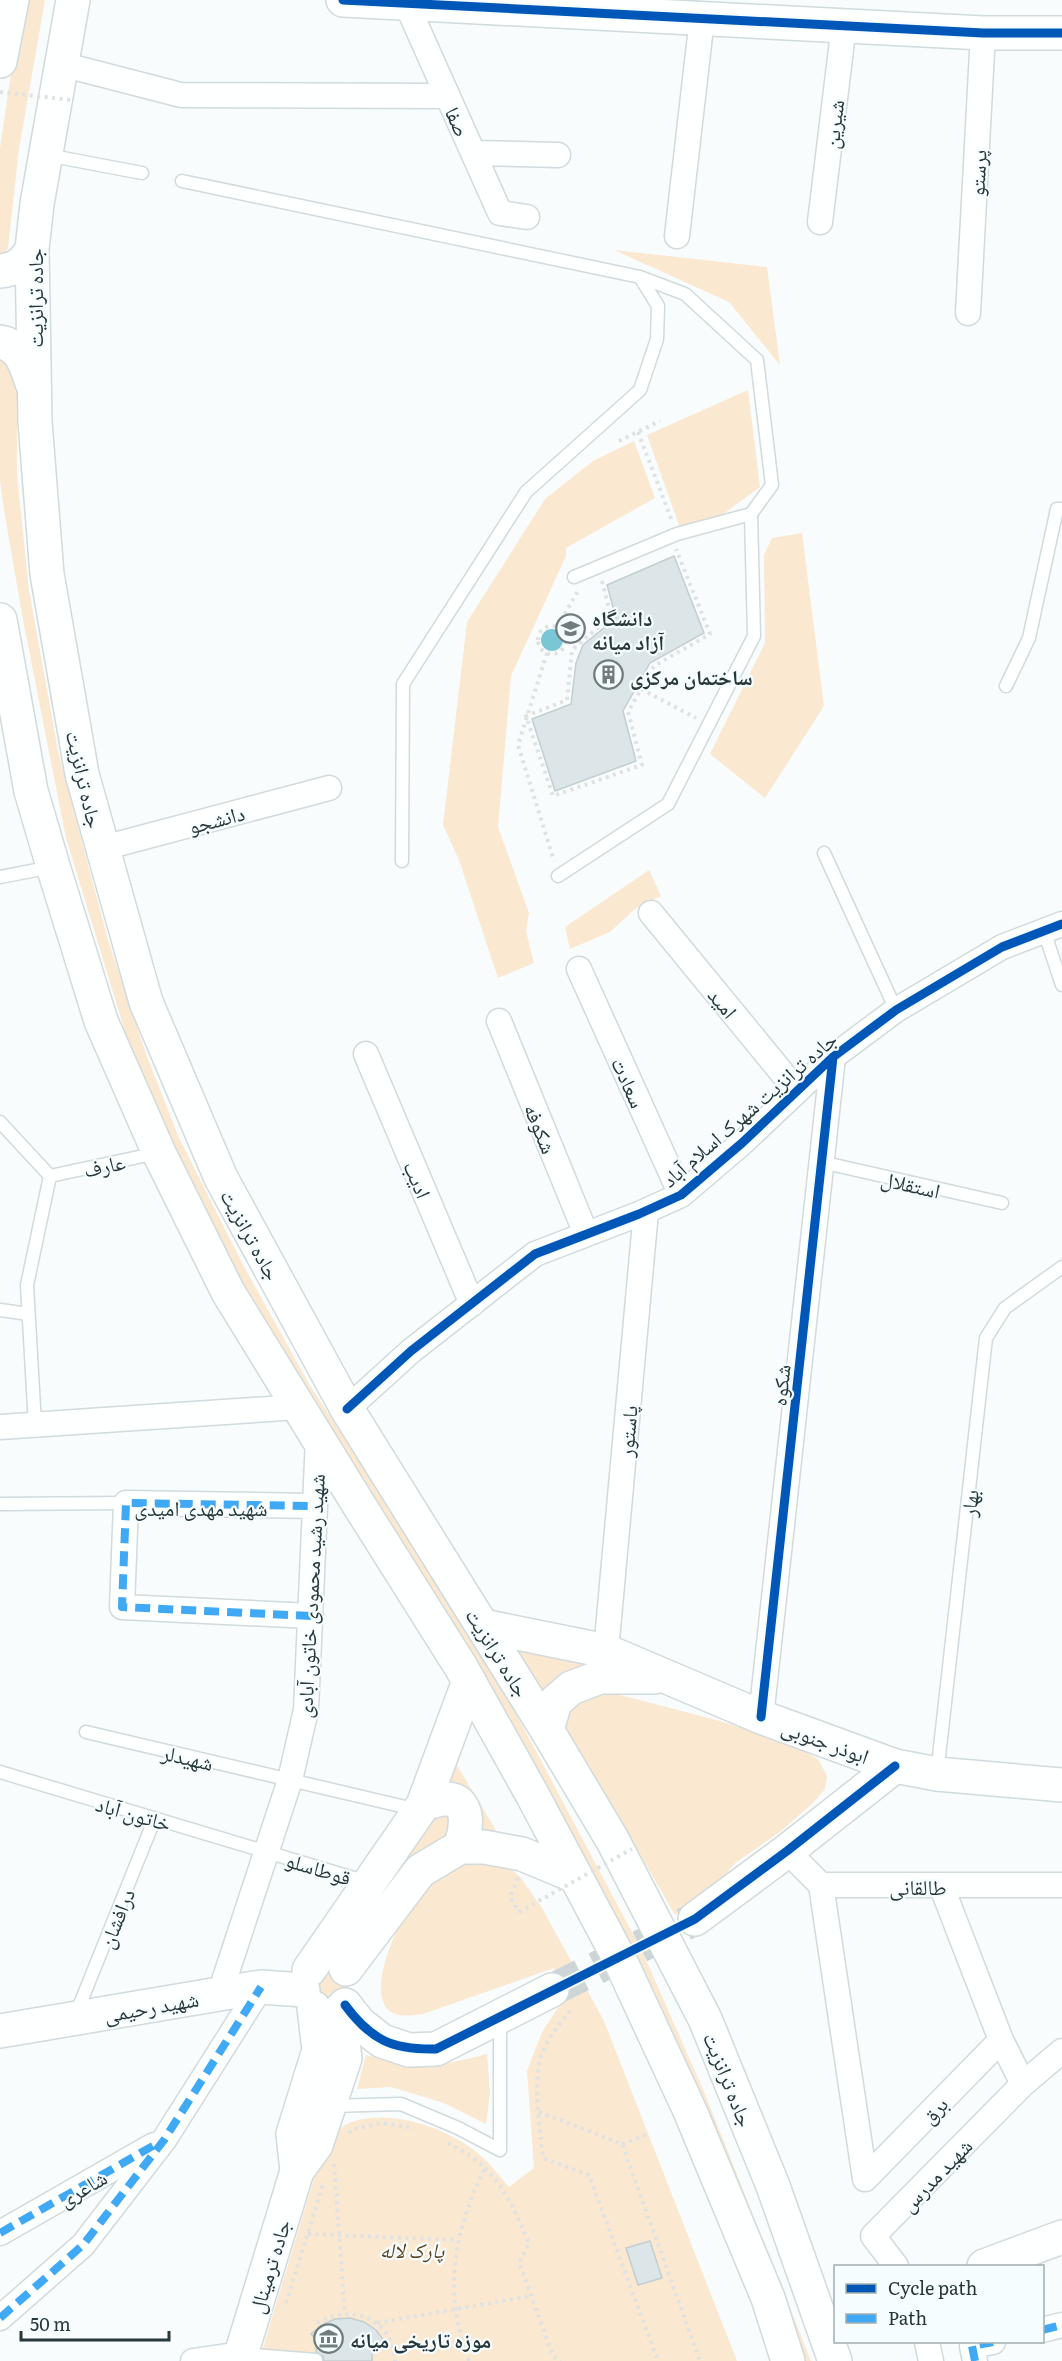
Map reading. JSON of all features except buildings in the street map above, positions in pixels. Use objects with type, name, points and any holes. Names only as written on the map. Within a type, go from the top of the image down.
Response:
[{"type":"main road","points":[[0,61],[12,0]]},
{"type":"main road","name":"جاده ترانزیت","points":[[73,0],[32,249],[33,388],[47,574],[82,774],[146,1002],[221,1178],[347,1409],[547,1730],[618,1850],[705,2019],[773,2186],[835,2361]]},
{"type":"main road","points":[[343,0],[673,9],[844,25],[983,33],[1062,33]]},
{"type":"main road","points":[[0,271],[18,266],[29,256],[32,249]]},
{"type":"main road","points":[[0,342],[11,345],[22,358],[33,388]]},
{"type":"main road","name":"جاده ترانزیت","points":[[1,636],[31,790],[53,866],[101,1021],[159,1153],[228,1292],[469,1681],[619,1958],[690,2110],[768,2298],[788,2361]]},
{"type":"main road","name":"ابوذر جنوبی","points":[[483,1626],[606,1651],[761,1717],[895,1766],[937,1774],[1062,1785]]},
{"type":"main road","points":[[547,1730],[555,1702],[571,1688],[585,1681],[600,1677],[668,1677]]},
{"type":"main road","points":[[297,2171],[293,2134],[319,2050],[322,1997],[370,1883],[422,1808],[469,1681]]},
{"type":"main road","points":[[695,1918],[787,1851],[895,1766]]},
{"type":"main road","points":[[422,1808],[445,1798],[454,1800],[463,1808],[467,1816],[460,1846]]},
{"type":"main road","points":[[322,1997],[353,1991],[351,1976],[346,1969],[420,1871],[460,1846],[484,1847],[522,1854],[575,1876]]},
{"type":"main road","name":"شهید رحیمی","points":[[0,2031],[261,1987],[322,1997]]},
{"type":"main road","points":[[322,1997],[382,2041],[409,2050],[436,2049],[500,2017],[561,2000]]},
{"type":"main road","points":[[297,2171],[316,2145],[345,2058],[322,1997]]},
{"type":"main road","name":"جاده ترمینال","points":[[240,2357],[297,2171]]},
{"type":"main road","points":[[987,2265],[1062,2237]]},
{"type":"street","name":"صفا","points":[[406,3],[500,213],[527,217]]},
{"type":"street","points":[[673,9],[677,236]]},
{"type":"street","name":"شیرین","points":[[820,222],[844,25]]},
{"type":"street","name":"پرستو","points":[[968,313],[983,33]]},
{"type":"street","points":[[61,64],[181,95],[447,96]]},
{"type":"street","points":[[473,153],[558,155]]},
{"type":"street","name":"دانشجو","points":[[103,848],[329,788]]},
{"type":"street","name":"امید","points":[[651,913],[797,1090]]},
{"type":"street","name":"جاده ترانزیت شهرک اسلام آباد","points":[[347,1409],[411,1351],[535,1254],[681,1195],[742,1143],[833,1057],[896,1010],[1002,947],[1053,928]]},
{"type":"street","name":"سعادت","points":[[579,969],[681,1195]]},
{"type":"street","name":"شکوفه","points":[[499,1021],[586,1234]]},
{"type":"street","name":"ادیب","points":[[366,1053],[472,1304]]},
{"type":"street","name":"شکوه","points":[[761,1717],[833,1057]]},
{"type":"street","name":"پاستور","points":[[606,1651],[646,1211]]},
{"type":"street","points":[[0,1427],[299,1407]]},
{"type":"street","name":"شهید رشید محمودی خاتون آبادی","points":[[220,1993],[290,1780],[306,1710],[318,1438]]},
{"type":"street","name":"شهید مهدی امیدی","points":[[311,1616],[122,1607],[126,1503],[315,1506]]},
{"type":"street","points":[[787,1851],[821,1885]]},
{"type":"street","name":"طالقانی","points":[[821,1885],[1062,1885]]},
{"type":"street","name":"برق","points":[[821,1885],[866,2179],[1001,2040]]},
{"type":"street","points":[[941,1886],[1001,2040],[1023,2084]]},
{"type":"street","points":[[0,2318],[83,2245],[164,2140],[261,1987]]},
{"type":"street","name":"شهید مدرس","points":[[895,2265],[873,2236],[1023,2084],[1062,2050]]},
{"type":"street","name":"شاعری","points":[[0,2234],[164,2140]]},
{"type":"street","points":[[1044,2330],[1062,2325]]},
{"type":"street","points":[[927,2343],[931,2361]]},
{"type":"street","points":[[975,2361],[972,2346],[988,2343]]},
{"type":"street","points":[[193,2361],[240,2357]]},
{"type":"lane","points":[[46,155],[142,173]]},
{"type":"lane","points":[[182,181],[640,277],[685,294],[757,360],[772,485],[751,514],[754,636],[668,804],[558,876]]},
{"type":"lane","points":[[402,861],[403,684],[526,492],[640,390],[657,339],[658,306],[640,277]]},
{"type":"lane","points":[[1006,686],[1029,638],[1057,509],[1062,509]]},
{"type":"lane","points":[[574,577],[677,534],[751,514]]},
{"type":"lane","points":[[824,853],[896,1010]]},
{"type":"lane","points":[[0,877],[53,866]]},
{"type":"lane","points":[[1053,928],[1062,985]]},
{"type":"lane","points":[[0,1122],[50,1176],[27,1285],[35,1425]]},
{"type":"lane","name":"عارف","points":[[50,1176],[159,1153]]},
{"type":"lane","name":"استقلال","points":[[821,1162],[1002,1203]]},
{"type":"lane","name":"بهار","points":[[937,1774],[986,1338],[1005,1308],[1062,1267]]},
{"type":"lane","points":[[0,1310],[28,1314]]},
{"type":"lane","points":[[0,1504],[126,1503]]},
{"type":"lane","name":"شهیدلر","points":[[86,1732],[290,1780],[422,1808]]},
{"type":"lane","name":"خاتون آباد","points":[[0,1772],[268,1851]]},
{"type":"lane","name":"درافشان","points":[[75,2018],[155,1818]]},
{"type":"lane","name":"قوطاسلو","points":[[268,1851],[370,1883]]},
{"type":"lane","points":[[329,2106],[401,2104],[458,2128],[500,2150],[500,2017]]},
{"type":"lane","points":[[240,2357],[316,2360]]},
{"type":"path","points":[[0,92],[72,100]]},
{"type":"path","points":[[619,441],[660,421]]},
{"type":"path","points":[[638,432],[673,525]]},
{"type":"path","points":[[526,716],[553,796],[642,765],[628,712],[654,666],[710,634],[676,549],[665,553]]},
{"type":"path","points":[[595,584],[613,576]]},
{"type":"path","points":[[526,716],[567,700],[572,650],[611,616],[602,581]]},
{"type":"path","points":[[557,627],[576,592],[587,587]]},
{"type":"path","points":[[546,626],[557,627],[566,636],[564,646],[555,654],[547,653],[538,643],[539,633],[546,626]]},
{"type":"path","points":[[564,646],[572,650]]},
{"type":"path","points":[[547,653],[518,745],[558,876]]},
{"type":"path","points":[[641,689],[708,725]]},
{"type":"path","points":[[510,1897],[519,1912],[632,1849]]},
{"type":"path","points":[[561,2000],[553,2032],[541,2056],[538,2085],[543,2158],[589,2175],[658,2361]]},
{"type":"path","points":[[539,2112],[622,2144],[650,2134]]},
{"type":"path","points":[[345,2136],[351,2130],[381,2123],[421,2131]]},
{"type":"path","points":[[439,2139],[476,2160],[485,2168],[515,2210],[529,2244],[519,2262],[553,2356],[561,2361]]},
{"type":"path","points":[[622,2144],[700,2361]]},
{"type":"path","points":[[284,2311],[332,2160],[345,2313]]},
{"type":"path","points":[[469,2361],[454,2310],[453,2281],[457,2240],[470,2198],[485,2168]]},
{"type":"path","points":[[308,2234],[457,2240]]},
{"type":"path","points":[[377,2323],[530,2296]]},
{"type":"path","points":[[317,2323],[329,2316],[345,2313],[362,2315],[377,2323],[388,2336],[395,2361]]},
{"type":"green space","points":[[28,0],[45,0],[19,149],[8,248],[0,255],[0,148],[11,73]]},
{"type":"green space","points":[[614,250],[767,267],[780,365],[729,302]]},
{"type":"green space","points":[[0,352],[17,377],[17,475],[29,590],[58,751],[108,940],[146,1054],[179,1138],[241,1261],[309,1384],[448,1597],[497,1678],[642,1951],[705,2094],[811,2361],[797,2361],[708,2129],[195,1195],[127,1038],[66,838],[23,620],[0,480]]},
{"type":"green space","points":[[748,390],[760,487],[718,518],[680,528],[647,435]]},
{"type":"green space","points":[[634,441],[655,498],[566,548],[566,556],[511,676],[498,827],[529,913],[526,931],[534,963],[498,978],[459,860],[443,825],[467,622],[545,499],[593,461]]},
{"type":"green space","points":[[802,533],[824,706],[765,798],[710,754],[765,643],[764,555],[772,538]]},
{"type":"green space","points":[[649,870],[661,896],[635,909],[610,932],[570,949],[565,927]]},
{"type":"green space","points":[[501,1636],[616,1661],[541,1704]]},
{"type":"green space","points":[[605,1691],[720,1721],[787,1742],[818,1759],[827,1776],[825,1789],[813,1803],[781,1831],[734,1864],[716,1886],[675,1915],[558,1718],[560,1710]]},
{"type":"green space","points":[[457,1765],[500,1837],[484,1836],[446,1789]]},
{"type":"green space","points":[[453,1808],[448,1835],[351,1929],[383,1892],[432,1821],[439,1814]]},
{"type":"green space","name":"پارک لاله","points":[[464,1858],[507,1865],[521,1878],[542,1908],[604,2021],[737,2361],[259,2361],[324,2145],[342,2127],[365,2119],[382,2117],[418,2123],[436,2129],[468,2146],[481,2156],[509,2187],[534,2168],[527,2071],[542,2032],[566,1996],[554,1968],[423,2014],[405,2016],[395,2014],[385,2006],[381,1992],[382,1975],[387,1956],[410,1905],[427,1885]]},
{"type":"green space","points":[[325,1966],[348,1979],[349,1992],[330,2008],[309,1979]]},
{"type":"green space","points":[[487,2054],[490,2093],[486,2124],[444,2103],[391,2087],[357,2089],[366,2055],[400,2064],[427,2065],[455,2062]]},
{"type":"water","points":[[552,629],[560,632],[563,640],[560,648],[552,651],[544,648],[541,640],[544,632]]},
{"type":"tunnel","points":[[552,1990],[695,1919]]},
{"type":"marked path","points":[[311,1616],[122,1607],[126,1503],[315,1506]]},
{"type":"marked path","points":[[0,2318],[83,2245],[164,2140],[261,1987]]},
{"type":"marked path","points":[[0,2233],[158,2143]]},
{"type":"marked path","points":[[1044,2330],[1062,2325]]},
{"type":"marked path","points":[[975,2361],[972,2346],[988,2343]]},
{"type":"cycle path","points":[[343,0],[983,33],[1062,33]]},
{"type":"cycle path","points":[[347,1409],[411,1351],[535,1254],[639,1214],[681,1195],[742,1143],[833,1057],[896,1010],[1002,947],[1062,924]]},
{"type":"cycle path","points":[[761,1717],[833,1057]]},
{"type":"cycle path","points":[[345,2005],[364,2027],[384,2041],[407,2047],[436,2049],[695,1919],[787,1851],[895,1766]]},
{"type":"place","name":"دانشگاه آزاد میانه","points":[[571,628]]},
{"type":"place","name":"ساختمان مرکزی","points":[[609,675]]},
{"type":"place","name":"موزه تاریخی میانه","points":[[329,2338]]}]
